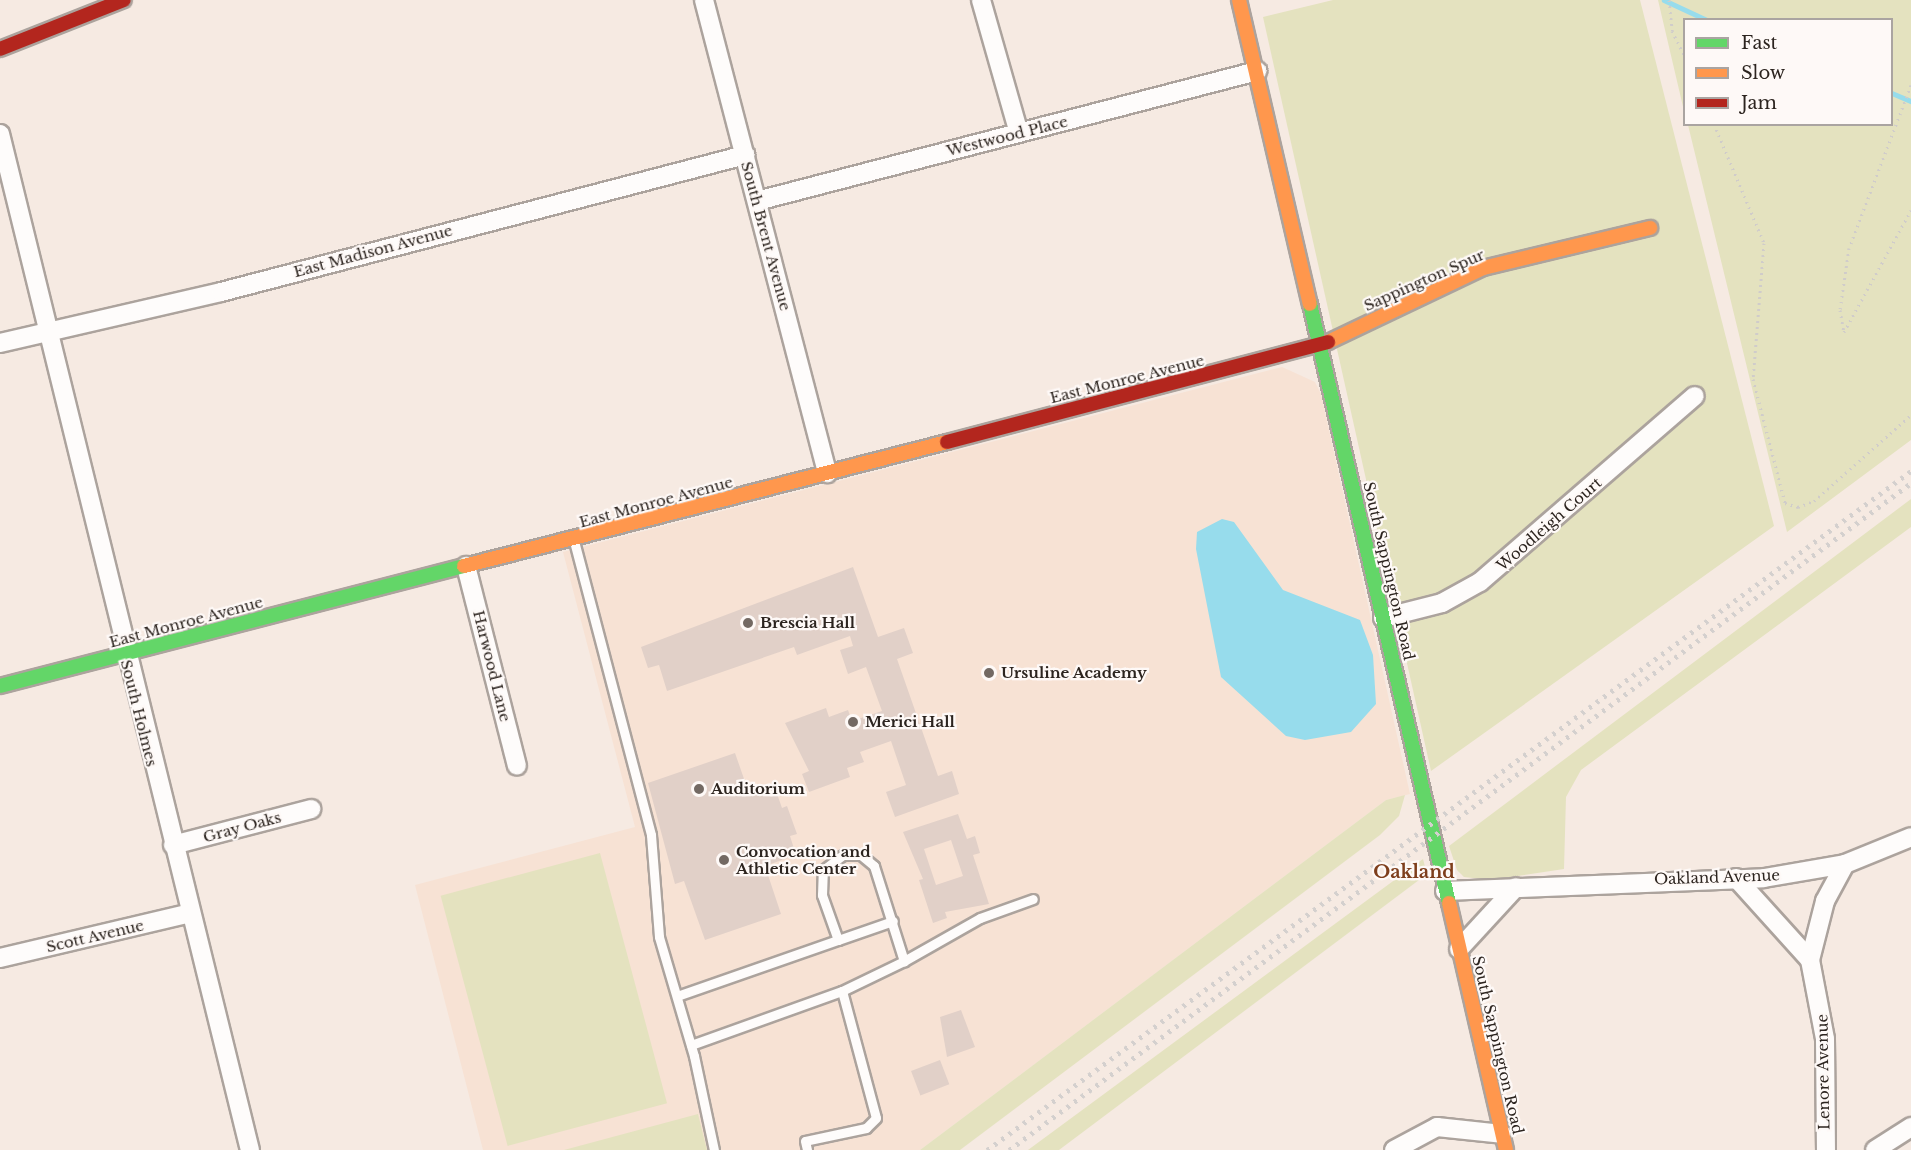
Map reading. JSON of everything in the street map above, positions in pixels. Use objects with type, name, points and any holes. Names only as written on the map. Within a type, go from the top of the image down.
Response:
[{"type":"street","points":[[0,49],[124,0]]},
{"type":"street","name":"South Brent Avenue","points":[[704,0],[827,473]]},
{"type":"street","points":[[981,0],[1019,133]]},
{"type":"street","name":"South Sappington Road","points":[[1242,1],[1504,1142]]},
{"type":"street","name":"Westwood Place","points":[[757,201],[1257,71]]},
{"type":"street","name":"South Holmes","points":[[0,134],[124,656],[250,1150]]},
{"type":"street","name":"East Madison Avenue","points":[[0,343],[47,335],[745,155]]},
{"type":"street","name":"Sappington Spur","points":[[1320,346],[1483,268],[1650,228]]},
{"type":"street","name":"East Monroe Avenue","points":[[0,686],[124,656],[466,566],[574,542],[827,473],[1320,346]]},
{"type":"street","name":"Woodleigh Court","points":[[1383,618],[1442,603],[1480,582],[1695,396]]},
{"type":"street","name":"Harwood Lane","points":[[466,566],[517,766]]},
{"type":"street","name":"Gray Oaks","points":[[173,845],[311,809]]},
{"type":"street","name":"Oakland Avenue","points":[[1446,891],[1736,879],[1845,864],[1911,837]]},
{"type":"street","name":"Lenore Avenue","points":[[1826,1150],[1826,1039],[1810,960],[1825,901],[1845,864]]},
{"type":"street","points":[[1736,879],[1810,960]]},
{"type":"street","points":[[1459,948],[1516,887]]},
{"type":"street","name":"Scott Avenue","points":[[0,958],[190,913]]},
{"type":"street","points":[[1395,1150],[1437,1127],[1504,1142]]},
{"type":"street","points":[[1875,1150],[1911,1127]]},
{"type":"lane","points":[[574,542],[651,835],[657,927],[691,1045],[714,1150]]},
{"type":"lane","points":[[838,940],[820,881],[832,859],[861,855],[874,866],[904,961]]},
{"type":"lane","points":[[691,1045],[842,991],[904,961],[980,918],[1033,899]]},
{"type":"lane","points":[[676,996],[893,921]]},
{"type":"lane","points":[[807,1150],[805,1142],[866,1128],[876,1118],[842,991]]},
{"type":"path","points":[[1669,0],[1671,19],[1683,52]]},
{"type":"path","points":[[1911,85],[1900,107],[1849,248],[1840,310],[1844,332],[1911,210]]},
{"type":"path","points":[[1715,126],[1764,243],[1753,379],[1785,503],[1798,507],[1814,501],[1911,415]]},
{"type":"shaded area","points":[[1333,0],[1640,0],[1774,526],[1431,771],[1263,17]]},
{"type":"shaded area","points":[[1658,0],[1911,0],[1911,440],[1787,532],[1688,126],[1893,126],[1893,18],[1683,18],[1683,107]]},
{"type":"shaded area","name":"Ursuline Academy","points":[[1282,367],[1315,382],[1321,394],[1410,794],[1386,800],[920,1150],[483,1150],[415,885],[635,827],[563,552]]},
{"type":"shaded area","points":[[1911,499],[1911,527],[1581,770],[1566,797],[1564,869],[1491,880],[1464,877],[1457,870],[1449,846]]},
{"type":"shaded area","points":[[1405,795],[1399,816],[1380,835],[960,1150],[920,1150],[1386,800]]},
{"type":"shaded area","points":[[600,853],[667,1103],[508,1146],[441,896]]},
{"type":"shaded area","points":[[1423,859],[1427,874],[1059,1150],[1028,1150]]},
{"type":"shaded area","points":[[698,1114],[707,1150],[564,1150]]},
{"type":"water","points":[[1222,519],[1234,522],[1283,590],[1360,620],[1373,655],[1376,704],[1351,732],[1305,740],[1286,736],[1221,677],[1196,549],[1197,532]]},
{"type":"building","points":[[853,567],[878,637],[904,628],[913,653],[897,659],[938,776],[952,771],[959,794],[895,817],[886,792],[906,785],[891,741],[860,752],[864,762],[847,768],[850,777],[809,792],[802,774],[809,771],[785,723],[826,708],[829,717],[848,710],[852,721],[882,711],[866,667],[848,674],[840,650],[853,646],[850,636],[797,655],[794,647],[667,691],[659,665],[648,668],[641,647]]},
{"type":"building","name":"Convocation and Athletic Center","points":[[735,753],[750,796],[775,788],[782,808],[787,806],[797,834],[790,836],[796,855],[765,866],[781,914],[705,940],[684,881],[675,884],[648,783]]},
{"type":"building","points":[[958,814],[967,839],[975,836],[980,853],[973,855],[989,904],[945,912],[947,918],[933,923],[919,880],[923,879],[903,832]],"holes":[[[951,840],[963,876],[936,885],[924,849]]]},
{"type":"building","points":[[961,1010],[975,1047],[947,1057],[940,1017]]},
{"type":"building","points":[[940,1060],[949,1084],[920,1095],[911,1071]]},
{"type":"waterway","points":[[1664,0],[1703,18]]},
{"type":"waterway","points":[[1893,93],[1911,101]]},
{"type":"railway","points":[[987,1150],[1911,471]]},
{"type":"railway","points":[[1009,1150],[1911,483]]},
{"type":"traffic: fast","points":[[1310,304],[1449,903]]},
{"type":"traffic: fast","points":[[0,686],[464,566]]},
{"type":"traffic: slow","points":[[1239,0],[1310,304]]},
{"type":"traffic: slow","points":[[1328,342],[1483,268],[1650,228]]},
{"type":"traffic: slow","points":[[464,566],[947,442]]},
{"type":"traffic: slow","points":[[1449,903],[1506,1150]]},
{"type":"traffic: jam","points":[[0,49],[124,0]]},
{"type":"traffic: jam","points":[[947,442],[1328,342]]},
{"type":"place","name":"Brescia Hall","points":[[748,623]]},
{"type":"place","name":"Ursuline Academy","points":[[989,673]]},
{"type":"place","name":"Merici Hall","points":[[853,722]]},
{"type":"place","name":"Auditorium","points":[[699,789]]},
{"type":"place","name":"Convocation and Athletic Center","points":[[724,860]]},
{"type":"district","name":"Oakland","points":[[1414,872]]}]
